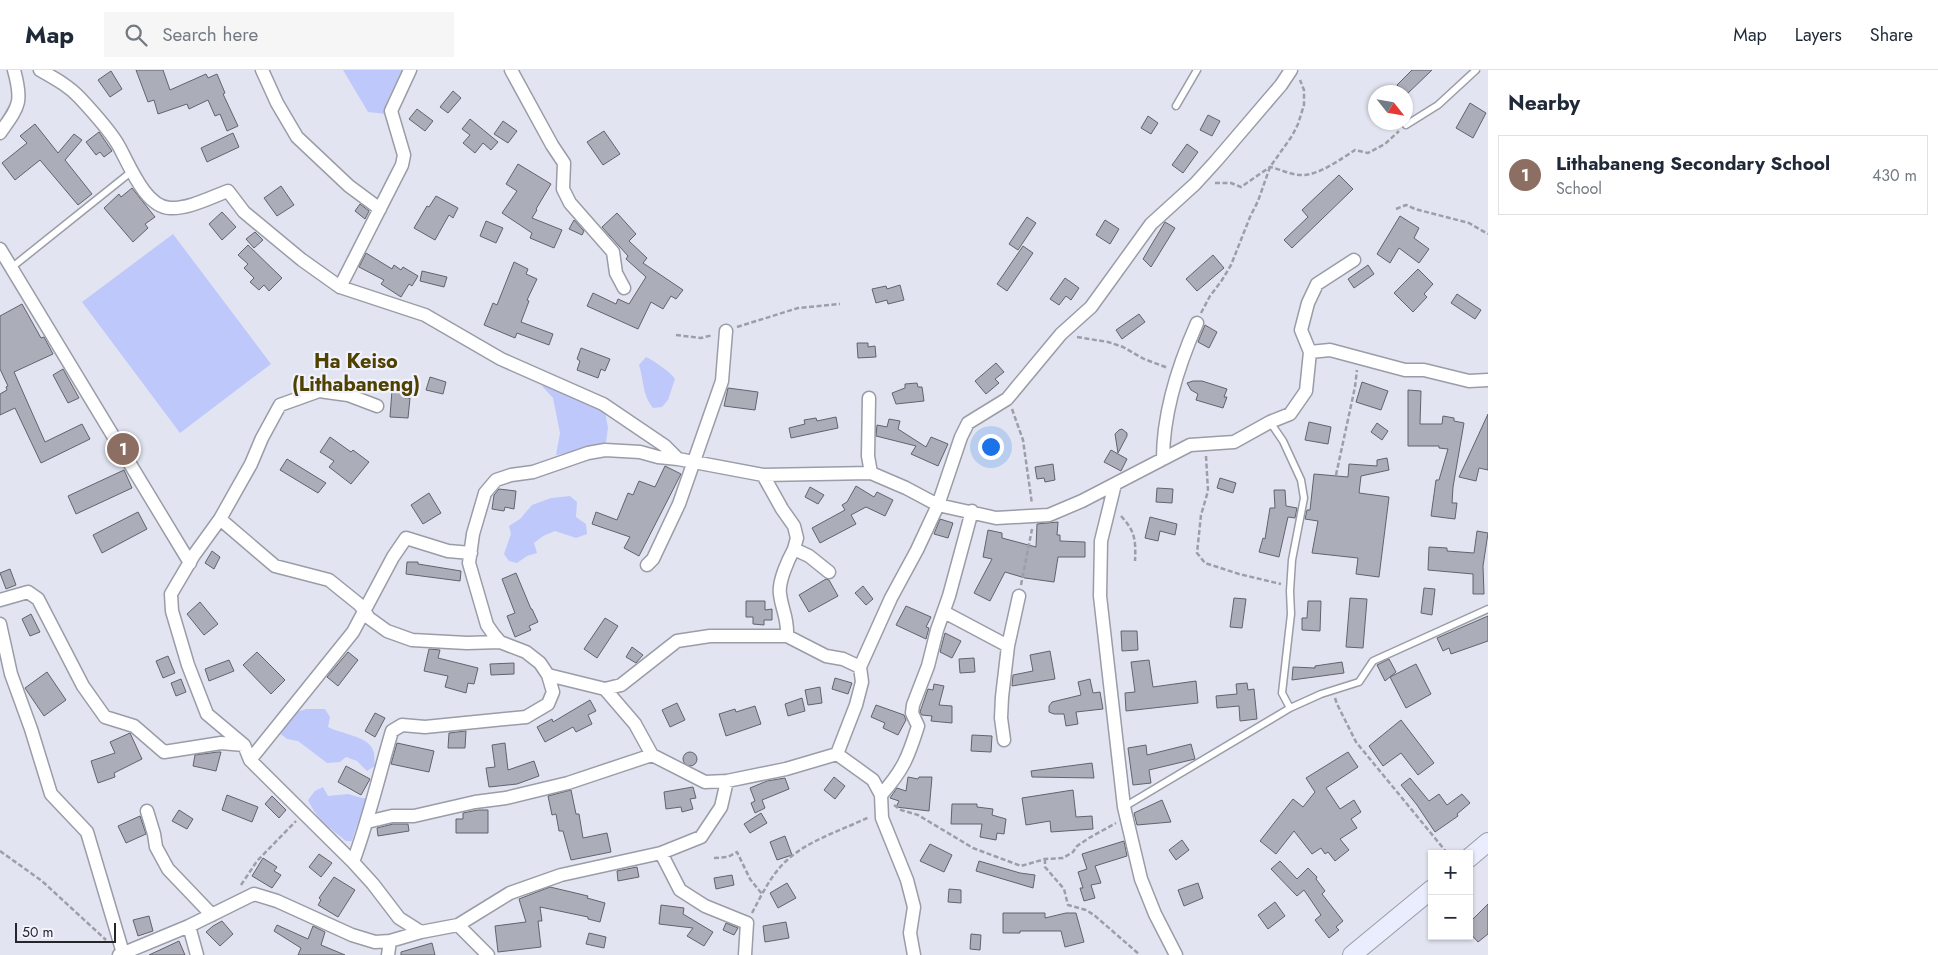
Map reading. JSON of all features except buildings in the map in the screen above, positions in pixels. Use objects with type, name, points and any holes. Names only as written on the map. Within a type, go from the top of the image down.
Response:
[{"type":"main road","points":[[1473,855],[1488,842]]},
{"type":"main road","points":[[1352,955],[1428,892]]},
{"type":"street","points":[[0,133],[17,109],[19,89],[14,70]]},
{"type":"street","points":[[40,70],[78,96],[116,143],[131,172],[155,203],[169,208],[194,204],[228,191],[244,212],[302,260],[340,287],[425,316],[501,359],[604,404],[665,446],[678,459]]},
{"type":"street","points":[[262,70],[277,103],[297,137],[349,186],[380,210]]},
{"type":"street","points":[[340,287],[402,164],[404,155],[391,111],[410,70]]},
{"type":"street","points":[[511,70],[552,145],[564,163],[563,189],[570,203],[614,252],[616,273],[624,288]]},
{"type":"street","points":[[837,754],[856,705],[862,682],[860,667],[891,598],[917,550],[938,505],[961,437],[968,423],[1007,399],[1061,334],[1091,307],[1151,224],[1195,184],[1274,92],[1294,73]]},
{"type":"street","points":[[0,249],[190,563]]},
{"type":"street","points":[[500,642],[487,625],[469,563],[474,534],[485,493],[496,480],[511,475],[533,472],[588,453],[605,450],[640,452],[658,457],[763,475],[871,473],[906,488],[938,505],[972,511],[996,518],[1049,516],[1190,445],[1234,442],[1270,422],[1290,414],[1306,391],[1310,352],[1301,330],[1308,303],[1318,284],[1354,260]]},
{"type":"street","points":[[1164,459],[1163,436],[1166,414],[1186,348],[1197,323]]},
{"type":"street","points":[[647,565],[653,559],[679,504],[722,381],[726,331]]},
{"type":"street","points":[[1310,352],[1330,350],[1405,370],[1424,370],[1469,382],[1488,380]]},
{"type":"street","points":[[378,406],[348,395],[319,391],[280,405],[262,438],[251,464],[220,519],[194,555],[171,594],[172,611],[188,665],[207,714],[244,745],[250,760],[353,862],[399,918],[422,932]]},
{"type":"street","points":[[869,398],[868,447],[871,473]]},
{"type":"street","points":[[763,475],[794,526],[797,538],[794,549],[787,561],[780,592],[788,622],[787,636]]},
{"type":"street","points":[[1115,484],[1101,541],[1100,596],[1125,812],[1140,879],[1176,955]]},
{"type":"street","points":[[881,795],[896,778],[907,759],[918,726],[912,713],[913,705],[928,666],[950,596],[972,511]]},
{"type":"street","points":[[220,519],[275,566],[330,580],[360,605],[369,618],[388,630],[412,640],[467,643],[500,642],[526,652],[540,663],[548,675],[553,692],[548,704],[526,717],[425,727],[402,725],[392,731],[367,822],[353,862]]},
{"type":"street","points":[[250,760],[353,632],[393,557],[406,538],[448,551],[471,553]]},
{"type":"street","points":[[794,549],[809,556],[829,572]]},
{"type":"street","points":[[0,600],[28,592],[38,598],[83,686],[105,718],[134,726],[164,752],[221,743],[244,745]]},
{"type":"street","points":[[1004,740],[1001,718],[1002,697],[1008,646],[1018,596]]},
{"type":"street","points":[[944,612],[1008,646]]},
{"type":"street","points":[[0,624],[11,674],[31,729],[51,794],[87,832],[121,954],[189,926],[254,894],[276,901],[352,935],[375,942],[390,941],[458,925],[510,893],[561,875],[661,853],[701,837],[721,807],[727,781]]},
{"type":"street","points":[[548,675],[605,689],[621,685],[677,640],[710,636],[787,636],[826,656],[843,659],[860,667]]},
{"type":"street","points":[[605,689],[635,724],[652,756],[705,782],[727,781],[786,769],[837,754]]},
{"type":"street","points":[[837,754],[872,780],[881,795],[882,818],[907,880],[914,906],[910,933],[914,955]]},
{"type":"street","points":[[367,822],[392,816],[414,816],[475,802],[515,796],[568,783],[652,756]]},
{"type":"street","points":[[146,811],[154,834],[156,847],[168,869],[212,915]]},
{"type":"street","points":[[661,853],[680,890],[705,906],[746,923],[746,955]]},
{"type":"street","points":[[458,925],[488,955]]},
{"type":"street","points":[[189,926],[197,955]]},
{"type":"street","points":[[388,955],[390,941]]},
{"type":"lane","points":[[1176,106],[1197,70]]},
{"type":"lane","points":[[1413,121],[1438,105],[1476,70]]},
{"type":"lane","points":[[11,268],[131,172]]},
{"type":"lane","points":[[1270,422],[1283,441],[1301,480],[1304,498],[1292,560],[1290,586],[1291,614],[1282,693],[1290,708]]},
{"type":"lane","points":[[1125,812],[1290,708],[1334,689],[1359,682],[1373,661],[1488,609]]},
{"type":"path","points":[[1197,323],[1210,296],[1231,265],[1270,167],[1292,136],[1304,105],[1304,90],[1294,73]]},
{"type":"path","points":[[1270,167],[1300,175],[1310,175],[1334,164],[1355,150],[1368,153],[1377,149],[1386,144],[1401,130]]},
{"type":"path","points":[[1195,184],[1220,182],[1241,188],[1270,167]]},
{"type":"path","points":[[1396,209],[1406,205],[1469,223],[1488,234]]},
{"type":"path","points":[[676,335],[701,338],[798,308],[840,304]]},
{"type":"path","points":[[1061,334],[1108,342],[1178,374]]},
{"type":"path","points":[[1336,475],[1355,387],[1358,356]]},
{"type":"path","points":[[1007,399],[1017,419],[1023,440],[1034,517],[1018,596]]},
{"type":"path","points":[[1206,445],[1208,491],[1201,515],[1197,553],[1205,563],[1239,574],[1290,586]]},
{"type":"path","points":[[1110,507],[1129,525],[1136,545],[1135,561]]},
{"type":"path","points":[[1334,689],[1337,704],[1356,742],[1445,850]]},
{"type":"path","points":[[881,795],[901,810],[918,815],[967,843],[1021,866],[1045,859],[1063,858],[1074,852],[1077,846],[1125,812]]},
{"type":"path","points":[[234,904],[234,897],[257,861],[303,813]]},
{"type":"path","points":[[746,923],[762,894],[784,863],[806,846],[874,814],[882,818]]},
{"type":"path","points":[[0,852],[42,882],[121,954]]},
{"type":"path","points":[[714,858],[728,857],[737,852],[750,878],[762,894]]},
{"type":"path","points":[[1045,859],[1045,867],[1064,889],[1068,905],[1086,910],[1094,915],[1140,955]]},
{"type":"shaded area","points":[[343,70],[402,70],[386,104],[387,114],[368,112]]},
{"type":"shaded area","points":[[173,234],[271,364],[180,433],[82,302]]},
{"type":"shaded area","points":[[646,357],[670,373],[675,379],[668,400],[662,407],[653,408],[645,393],[639,365]]},
{"type":"shaded area","points":[[548,385],[605,412],[608,428],[606,442],[598,447],[556,455],[560,433],[553,398],[542,386]]},
{"type":"shaded area","points":[[570,496],[577,502],[576,517],[586,524],[587,534],[576,538],[555,531],[543,536],[534,543],[537,553],[527,556],[517,563],[509,561],[504,554],[511,534],[509,526],[520,519],[532,505],[551,498]]},
{"type":"shaded area","points":[[306,709],[325,709],[330,717],[328,727],[366,741],[373,750],[375,766],[367,771],[357,761],[346,757],[340,762],[327,763],[298,741],[287,739],[278,732],[291,714]]},
{"type":"shaded area","points":[[323,787],[328,796],[348,794],[368,798],[352,841],[346,841],[320,819],[308,800],[315,791]]},
{"type":"place","name":"Lithabaneng Secondary School","points":[[123,449]]},
{"type":"district","name":"Ha Keiso (Lithabaneng)","points":[[356,372]]}]
